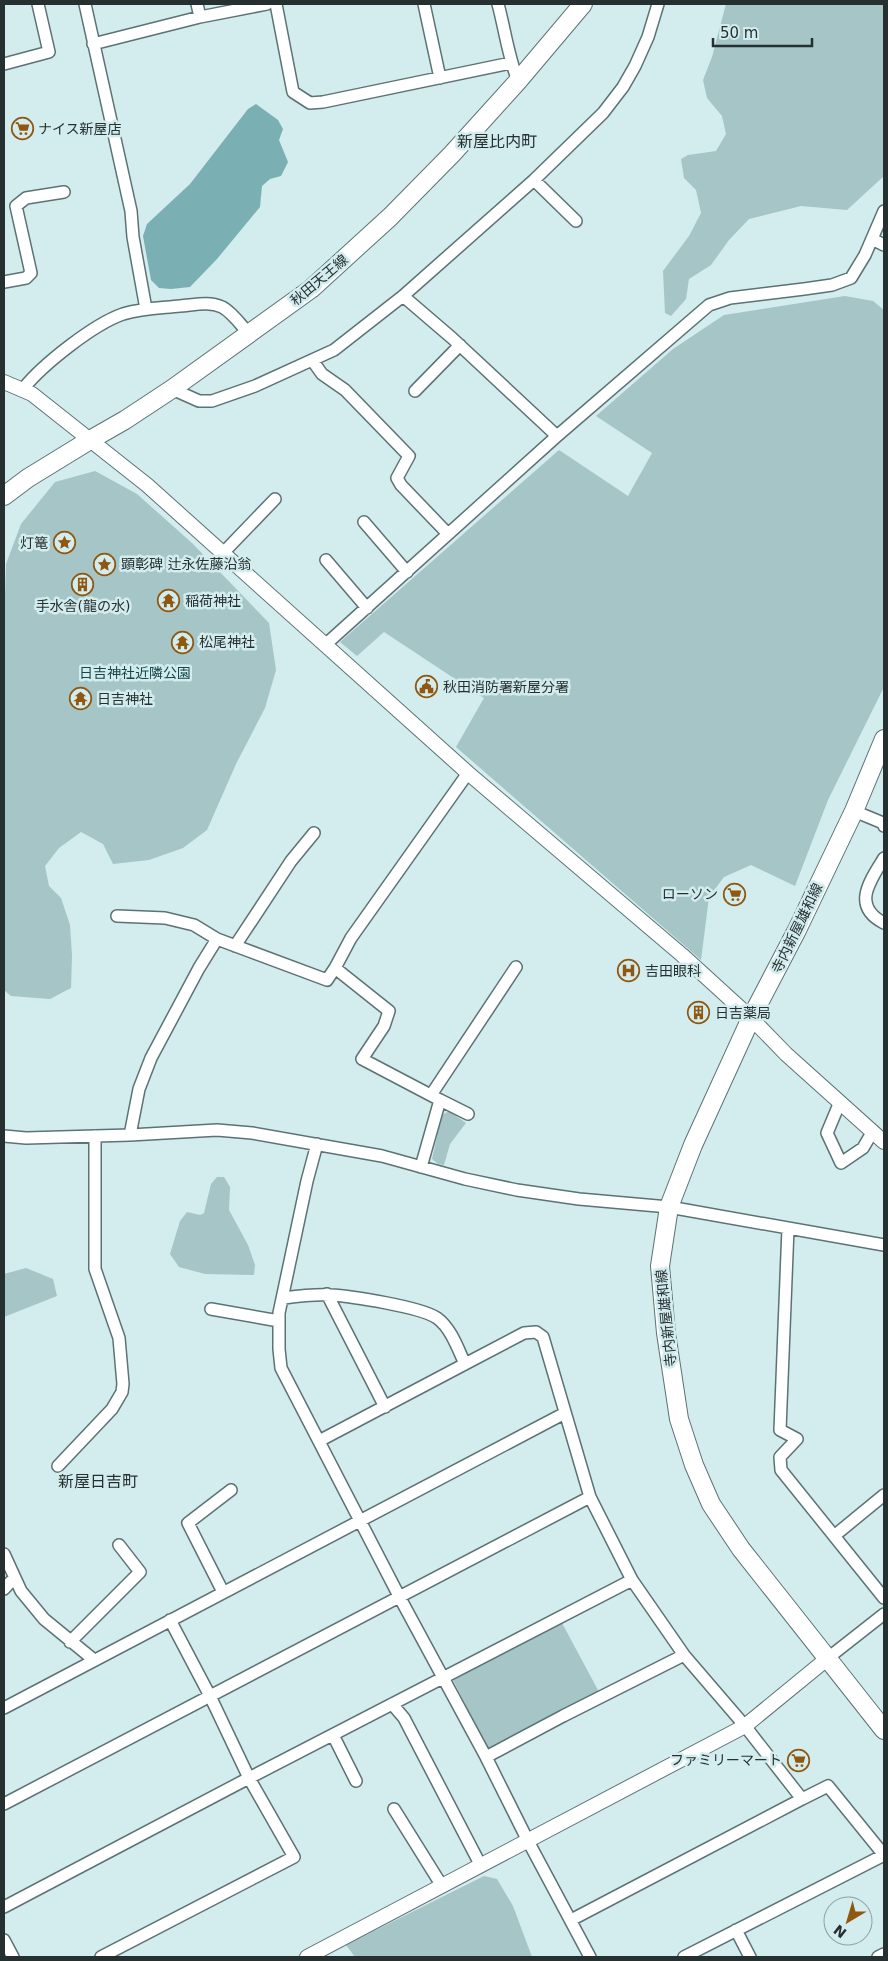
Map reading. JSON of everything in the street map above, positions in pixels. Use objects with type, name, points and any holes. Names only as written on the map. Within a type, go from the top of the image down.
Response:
[{"type":"main road","name":"秋田天王線","points":[[4,496],[28,478],[126,420],[172,389],[311,289],[390,217],[452,154],[518,81],[583,4]]},
{"type":"main road","name":"寺内新屋雄和線","points":[[884,740],[854,811],[797,930],[751,1018],[693,1145],[669,1207],[660,1266],[666,1333],[679,1419],[694,1465],[711,1504],[741,1549],[884,1730]]},
{"type":"street","points":[[4,64],[49,52],[38,4]]},
{"type":"street","points":[[84,4],[131,211],[133,237],[146,309]]},
{"type":"street","points":[[198,4],[200,18]]},
{"type":"street","points":[[93,44],[267,4]]},
{"type":"street","points":[[276,4],[294,92],[310,103],[323,102],[510,63]]},
{"type":"street","points":[[424,4],[440,78]]},
{"type":"street","points":[[498,4],[508,42],[510,63],[518,81]]},
{"type":"street","points":[[172,389],[199,401],[212,401],[254,386],[334,350],[403,296],[534,180],[603,114],[623,87],[635,66],[648,37],[658,4]]},
{"type":"street","points":[[534,180],[576,221]]},
{"type":"street","points":[[4,282],[26,278],[31,273],[16,206],[26,198],[64,192]]},
{"type":"street","points":[[325,645],[556,436],[709,306],[730,298],[832,285],[851,278],[872,239],[884,211]]},
{"type":"street","points":[[872,239],[884,245]]},
{"type":"street","points":[[403,296],[460,345],[556,436]]},
{"type":"street","points":[[23,389],[33,376],[103,323],[124,314],[146,309],[209,303],[223,307],[249,334]]},
{"type":"street","points":[[415,391],[460,345]]},
{"type":"street","points":[[312,360],[322,374],[346,390],[409,456],[397,478],[401,485],[448,534]]},
{"type":"street","points":[[4,382],[32,394],[147,485],[224,552],[468,773],[682,955],[751,1018],[786,1054],[884,1142]]},
{"type":"street","points":[[224,552],[275,499]]},
{"type":"street","points":[[364,522],[407,572]]},
{"type":"street","points":[[326,560],[366,608]]},
{"type":"street","points":[[117,916],[165,918],[194,926],[217,939],[327,980],[351,938],[468,773]]},
{"type":"street","points":[[854,811],[883,823],[884,826]]},
{"type":"street","points":[[235,946],[291,861],[314,833]]},
{"type":"street","points":[[884,858],[866,890],[866,904],[875,918],[884,923]]},
{"type":"street","points":[[130,1135],[139,1088],[151,1058],[199,968],[217,939]]},
{"type":"street","points":[[421,1168],[435,1098],[516,967]]},
{"type":"street","points":[[335,968],[389,1011],[384,1026],[362,1059],[468,1114]]},
{"type":"street","points":[[840,1102],[827,1133],[841,1164],[863,1148],[873,1131]]},
{"type":"street","points":[[4,1136],[95,1136],[217,1130],[252,1133],[382,1156],[421,1168],[517,1190],[579,1199],[669,1207],[884,1244]]},
{"type":"street","points":[[58,1466],[112,1409],[122,1392],[123,1384],[119,1338],[95,1269],[95,1136]]},
{"type":"street","points":[[317,1144],[307,1181],[279,1321],[281,1368],[590,1957]]},
{"type":"street","points":[[788,1228],[780,1430],[797,1439],[780,1457],[781,1470],[884,1598]]},
{"type":"street","points":[[284,1298],[327,1294],[346,1296],[424,1312],[438,1319],[450,1335],[465,1364]]},
{"type":"street","points":[[327,1294],[385,1407]]},
{"type":"street","points":[[211,1309],[279,1321]]},
{"type":"street","points":[[319,1441],[524,1334],[536,1332],[543,1337],[590,1497],[632,1580],[684,1655],[745,1726],[802,1799]]},
{"type":"street","points":[[4,1708],[566,1413]]},
{"type":"street","points":[[223,1592],[188,1523],[231,1490]]},
{"type":"street","points":[[834,1536],[884,1495]]},
{"type":"street","points":[[4,1804],[590,1497]]},
{"type":"street","points":[[70,1642],[140,1572],[119,1544]]},
{"type":"street","points":[[4,1554],[21,1591],[44,1619],[94,1660]]},
{"type":"street","points":[[4,1589],[14,1578]]},
{"type":"street","points":[[4,1907],[632,1580]]},
{"type":"street","points":[[307,1957],[745,1726],[884,1614]]},
{"type":"street","points":[[101,1957],[294,1857],[249,1778],[210,1696],[170,1620]]},
{"type":"street","points":[[486,1757],[684,1655]]},
{"type":"street","points":[[392,1704],[404,1718],[481,1866]]},
{"type":"street","points":[[333,1735],[356,1780]]},
{"type":"street","points":[[571,1920],[828,1786],[884,1855],[684,1957]]},
{"type":"street","points":[[394,1809],[442,1886]]},
{"type":"street","points":[[736,1930],[750,1957]]},
{"type":"street","points":[[4,1940],[12,1957]]},
{"type":"street","points":[[878,1957],[884,1954]]},
{"type":"green space","points":[[726,4],[884,4],[884,176],[847,210],[801,206],[749,219],[729,240],[711,265],[689,279],[686,299],[671,316],[665,313],[663,271],[689,236],[701,213],[696,190],[684,178],[681,159],[688,155],[716,151],[726,134],[722,116],[707,98],[703,80],[712,57]]},
{"type":"green space","points":[[845,296],[873,301],[884,310],[884,687],[828,800],[795,886],[751,865],[724,877],[709,897],[701,960],[456,747],[484,698],[384,632],[357,656],[340,642],[559,450],[628,496],[652,453],[596,416],[673,349],[724,315]]},
{"type":"green space","name":"日吉神社近隣公園","points":[[95,471],[137,494],[192,543],[269,623],[276,670],[265,708],[236,764],[207,830],[183,848],[149,860],[113,864],[103,844],[81,832],[59,848],[45,866],[49,886],[61,898],[70,925],[72,956],[71,988],[50,999],[11,996],[4,990],[4,628],[6,564],[21,524],[55,482]]},
{"type":"green space","points":[[449,1111],[466,1123],[450,1144],[444,1165],[438,1164],[432,1159],[442,1115]]},
{"type":"green space","points":[[217,1177],[224,1177],[230,1187],[229,1210],[248,1245],[255,1265],[254,1275],[205,1274],[179,1267],[170,1254],[180,1221],[187,1212],[200,1215],[204,1213],[211,1184]]},
{"type":"green space","points":[[26,1268],[53,1279],[57,1296],[4,1317],[4,1274]]},
{"type":"green space","points":[[562,1623],[599,1692],[488,1749],[453,1680]]},
{"type":"green space","points":[[484,1876],[497,1879],[513,1906],[532,1957],[355,1957],[346,1945]]},
{"type":"shaded area","points":[[256,104],[278,120],[283,129],[279,140],[288,162],[281,176],[270,179],[262,186],[260,207],[217,259],[190,287],[159,288],[151,280],[143,236],[147,224],[190,184],[248,109]]},
{"type":"place","name":"ナイス新屋店","points":[[22,129]]},
{"type":"place","name":"灯篭","points":[[64,543]]},
{"type":"place","name":"顕彰碑 辻永佐藤沿翁","points":[[105,564]]},
{"type":"place","name":"手水舎(龍の水)","points":[[83,584]]},
{"type":"place","name":"稲荷神社","points":[[169,601]]},
{"type":"place","name":"松尾神社","points":[[183,642]]},
{"type":"place","name":"秋田消防署新屋分署","points":[[427,687]]},
{"type":"place","name":"日吉神社","points":[[81,699]]},
{"type":"place","name":"ローソン","points":[[734,894]]},
{"type":"place","name":"吉田眼科","points":[[629,971]]},
{"type":"place","name":"日吉薬局","points":[[699,1013]]},
{"type":"place","name":"ファミリーマート","points":[[798,1760]]},
{"type":"district","name":"新屋比内町","points":[[497,141]]},
{"type":"district","name":"新屋日吉町","points":[[98,1481]]}]
